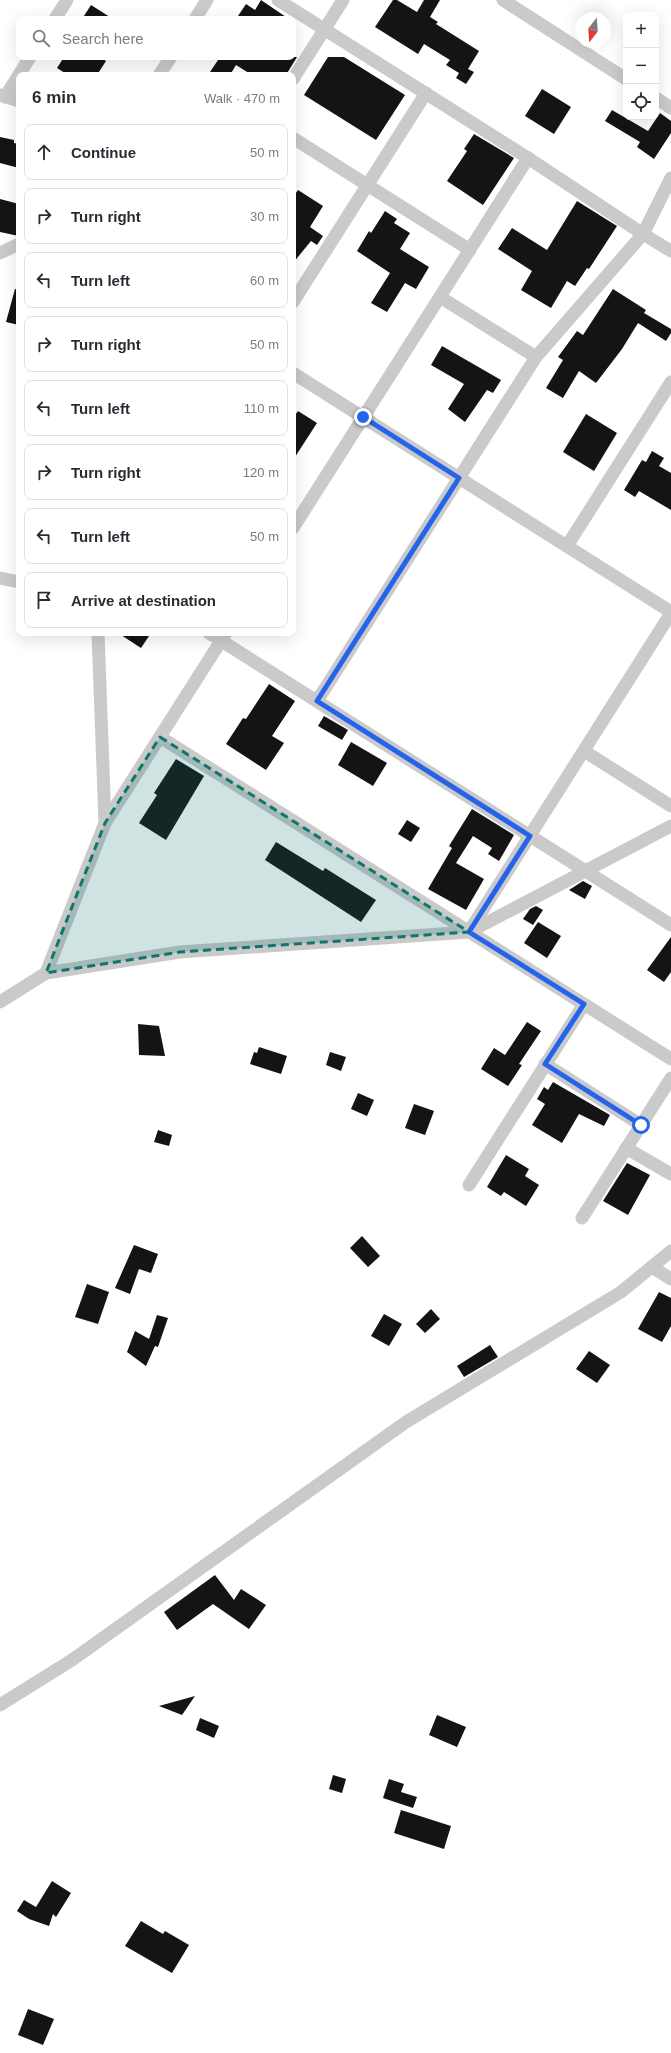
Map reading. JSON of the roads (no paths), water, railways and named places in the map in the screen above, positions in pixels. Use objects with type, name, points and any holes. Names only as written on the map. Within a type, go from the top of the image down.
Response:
[{"type":"street","points":[[56,16],[67,0]]},
{"type":"street","points":[[197,16],[207,0]]},
{"type":"street","points":[[278,0],[528,158],[642,234],[671,251]]},
{"type":"street","points":[[296,74],[344,0]]},
{"type":"street","points":[[503,0],[623,77]]},
{"type":"street","points":[[20,72],[28,60]]},
{"type":"street","points":[[161,72],[168,60]]},
{"type":"street","points":[[16,77],[3,96],[16,100]]},
{"type":"street","points":[[296,297],[426,93]]},
{"type":"street","points":[[659,100],[671,108]]},
{"type":"street","points":[[296,140],[470,250]]},
{"type":"street","points":[[296,523],[528,158]]},
{"type":"street","points":[[317,701],[536,357],[642,234],[671,178]]},
{"type":"street","points":[[0,253],[16,245]]},
{"type":"street","points":[[440,297],[536,357]]},
{"type":"street","points":[[296,375],[671,612],[469,932]]},
{"type":"street","points":[[567,546],[671,382]]},
{"type":"street","points":[[0,578],[16,581]]},
{"type":"street","points":[[98,636],[105,823]]},
{"type":"street","points":[[46,973],[105,823],[224,637],[317,701],[671,925]]},
{"type":"street","points":[[160,737],[671,1060]]},
{"type":"street","points":[[584,750],[671,806]]},
{"type":"street","points":[[0,1002],[46,973],[180,952],[469,932],[671,826]]},
{"type":"street","points":[[469,1185],[584,1004]]},
{"type":"street","points":[[545,1064],[641,1125]]},
{"type":"street","points":[[582,1218],[671,1078]]},
{"type":"street","points":[[626,1148],[671,1174]]},
{"type":"street","points":[[0,1705],[72,1660],[406,1422],[621,1292],[671,1251]]},
{"type":"street","points":[[652,1267],[671,1280]]}]
